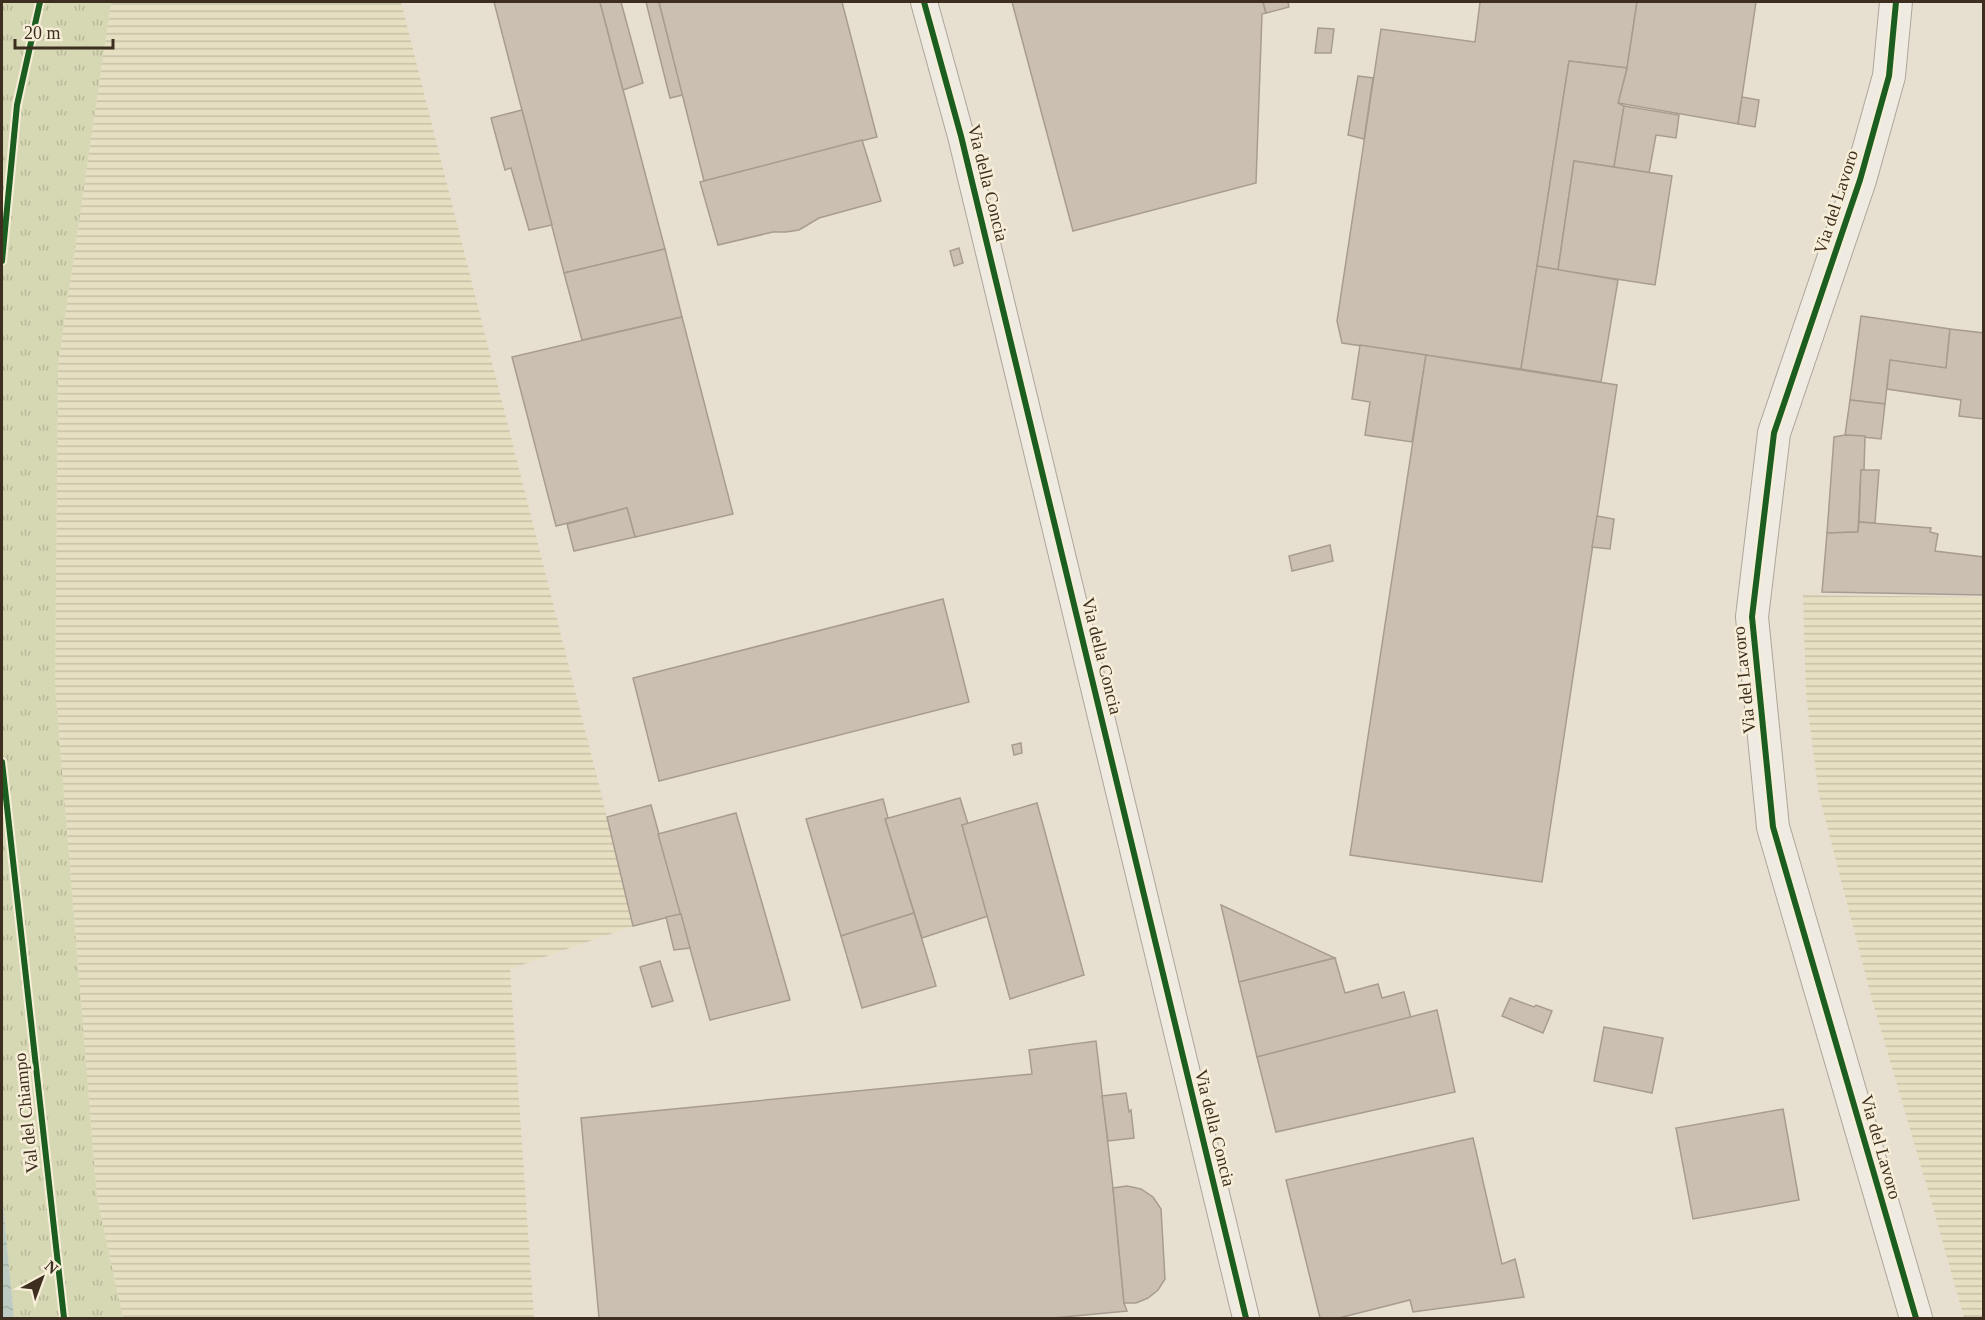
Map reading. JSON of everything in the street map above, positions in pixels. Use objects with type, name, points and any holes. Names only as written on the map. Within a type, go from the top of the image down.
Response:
[{"type":"street","name":"Via della Concia","points":[[924,2],[964,147],[1246,1318]]},
{"type":"street","name":"Via del Lavoro","points":[[1896,2],[1889,76],[1860,180],[1774,433],[1752,617],[1773,826],[1916,1318]]},
{"type":"shaded area","points":[[111,2],[401,2],[633,926],[510,969],[534,1318],[123,1318],[97,1198],[55,686],[58,365]]},
{"type":"shaded area","points":[[1803,595],[1983,597],[1983,1318],[1964,1318],[1871,996],[1819,795],[1806,696]]},
{"type":"green space","points":[[2,2],[111,2],[58,365],[55,686],[97,1198],[123,1318],[14,1318],[2,1194]]},
{"type":"water","points":[[2,1194],[14,1318],[2,1318]]},
{"type":"building","points":[[494,2],[600,2],[665,249],[564,273]]},
{"type":"building","points":[[600,2],[621,2],[643,83],[623,90]]},
{"type":"building","points":[[646,2],[659,2],[683,95],[670,98]]},
{"type":"building","points":[[659,2],[842,2],[877,137],[704,181]]},
{"type":"building","points":[[1012,2],[1263,2],[1266,13],[1262,14],[1256,183],[1073,231]]},
{"type":"building","points":[[1263,2],[1288,2],[1289,7],[1266,13]]},
{"type":"building","points":[[1480,2],[1637,2],[1627,68],[1569,61],[1521,369],[1342,343],[1337,321],[1381,29],[1475,42]]},
{"type":"building","points":[[1637,2],[1756,2],[1738,124],[1618,103],[1627,68]]},
{"type":"building","points":[[1318,28],[1334,29],[1331,53],[1315,53]]},
{"type":"building","points":[[1569,61],[1627,68],[1618,103],[1624,106],[1614,167],[1574,161],[1558,270],[1537,266]]},
{"type":"building","points":[[1358,76],[1373,78],[1364,139],[1348,135]]},
{"type":"building","points":[[1742,97],[1759,100],[1755,127],[1738,124]]},
{"type":"building","points":[[1624,106],[1679,115],[1676,138],[1656,135],[1649,173],[1614,167]]},
{"type":"building","points":[[522,110],[552,225],[529,230],[511,168],[505,170],[491,118]]},
{"type":"building","points":[[862,140],[881,201],[819,218],[799,230],[773,232],[718,245],[700,182]]},
{"type":"building","points":[[1574,161],[1672,176],[1655,285],[1558,270]]},
{"type":"building","points":[[959,248],[963,263],[954,266],[950,251]]},
{"type":"building","points":[[665,249],[682,317],[582,340],[564,273]]},
{"type":"building","points":[[1537,266],[1618,280],[1601,382],[1521,369]]},
{"type":"building","points":[[1861,316],[1950,329],[1946,368],[1890,360],[1885,404],[1850,400]]},
{"type":"building","points":[[682,317],[733,514],[635,537],[627,508],[556,526],[512,357]]},
{"type":"building","points":[[1950,329],[1984,333],[1984,419],[1959,416],[1961,400],[1887,389],[1890,360],[1946,368]]},
{"type":"building","points":[[1360,345],[1426,355],[1412,442],[1365,435],[1370,402],[1352,399]]},
{"type":"building","points":[[1426,355],[1617,385],[1542,882],[1350,855]]},
{"type":"building","points":[[1850,400],[1885,404],[1881,439],[1845,435]]},
{"type":"building","points":[[1865,436],[1858,532],[1827,533],[1834,437]]},
{"type":"building","points":[[1861,470],[1879,470],[1875,523],[1859,522]]},
{"type":"building","points":[[627,508],[635,537],[574,551],[567,524]]},
{"type":"building","points":[[1597,516],[1614,519],[1610,549],[1592,547]]},
{"type":"building","points":[[1859,522],[1931,528],[1930,532],[1938,534],[1935,551],[1984,557],[1984,595],[1822,592],[1827,533],[1858,532]]},
{"type":"building","points":[[1330,545],[1333,561],[1292,571],[1289,556]]},
{"type":"building","points":[[943,599],[969,702],[659,781],[633,678]]},
{"type":"building","points":[[1021,743],[1022,753],[1014,755],[1012,745]]},
{"type":"building","points":[[960,798],[968,824],[962,825],[988,916],[922,938],[885,819]]},
{"type":"building","points":[[883,799],[888,818],[885,819],[914,913],[841,936],[806,819]]},
{"type":"building","points":[[1037,803],[1084,975],[1010,999],[962,825]]},
{"type":"building","points":[[651,805],[681,914],[633,926],[607,817]]},
{"type":"building","points":[[736,813],[790,1000],[710,1020],[658,834]]},
{"type":"building","points":[[1221,905],[1335,958],[1239,982]]},
{"type":"building","points":[[914,913],[936,986],[862,1008],[841,936]]},
{"type":"building","points":[[681,914],[690,948],[674,950],[666,917]]},
{"type":"building","points":[[1335,958],[1345,993],[1378,984],[1382,998],[1404,992],[1411,1018],[1257,1057],[1239,982]]},
{"type":"building","points":[[660,961],[673,1001],[652,1007],[640,967]]},
{"type":"building","points":[[1510,998],[1552,1011],[1543,1033],[1502,1016]]},
{"type":"building","points":[[1437,1010],[1455,1092],[1276,1132],[1257,1057]]},
{"type":"building","points":[[1604,1027],[1663,1038],[1652,1093],[1594,1081]]},
{"type":"building","points":[[1096,1041],[1124,1303],[1127,1311],[1053,1318],[599,1318],[581,1118],[1032,1074],[1029,1050]]},
{"type":"building","points":[[1126,1093],[1129,1112],[1131,1110],[1134,1138],[1108,1141],[1102,1096]]},
{"type":"building","points":[[1783,1109],[1799,1200],[1693,1219],[1676,1128]]},
{"type":"building","points":[[1473,1138],[1502,1264],[1515,1259],[1524,1297],[1413,1312],[1410,1300],[1339,1318],[1320,1318],[1286,1180]]},
{"type":"building","points":[[1127,1186],[1141,1189],[1153,1197],[1161,1209],[1165,1279],[1158,1290],[1148,1298],[1136,1303],[1124,1303],[1113,1188]]},
{"type":"cycle path","points":[[2,261],[17,105],[40,2]]},
{"type":"cycle path","points":[[924,2],[961,136],[1246,1318]]},
{"type":"cycle path","points":[[1896,2],[1889,76],[1860,180],[1774,433],[1752,617],[1773,827],[1916,1318]]},
{"type":"cycle path","name":"Val del Chiampo","points":[[2,762],[64,1318]]}]
